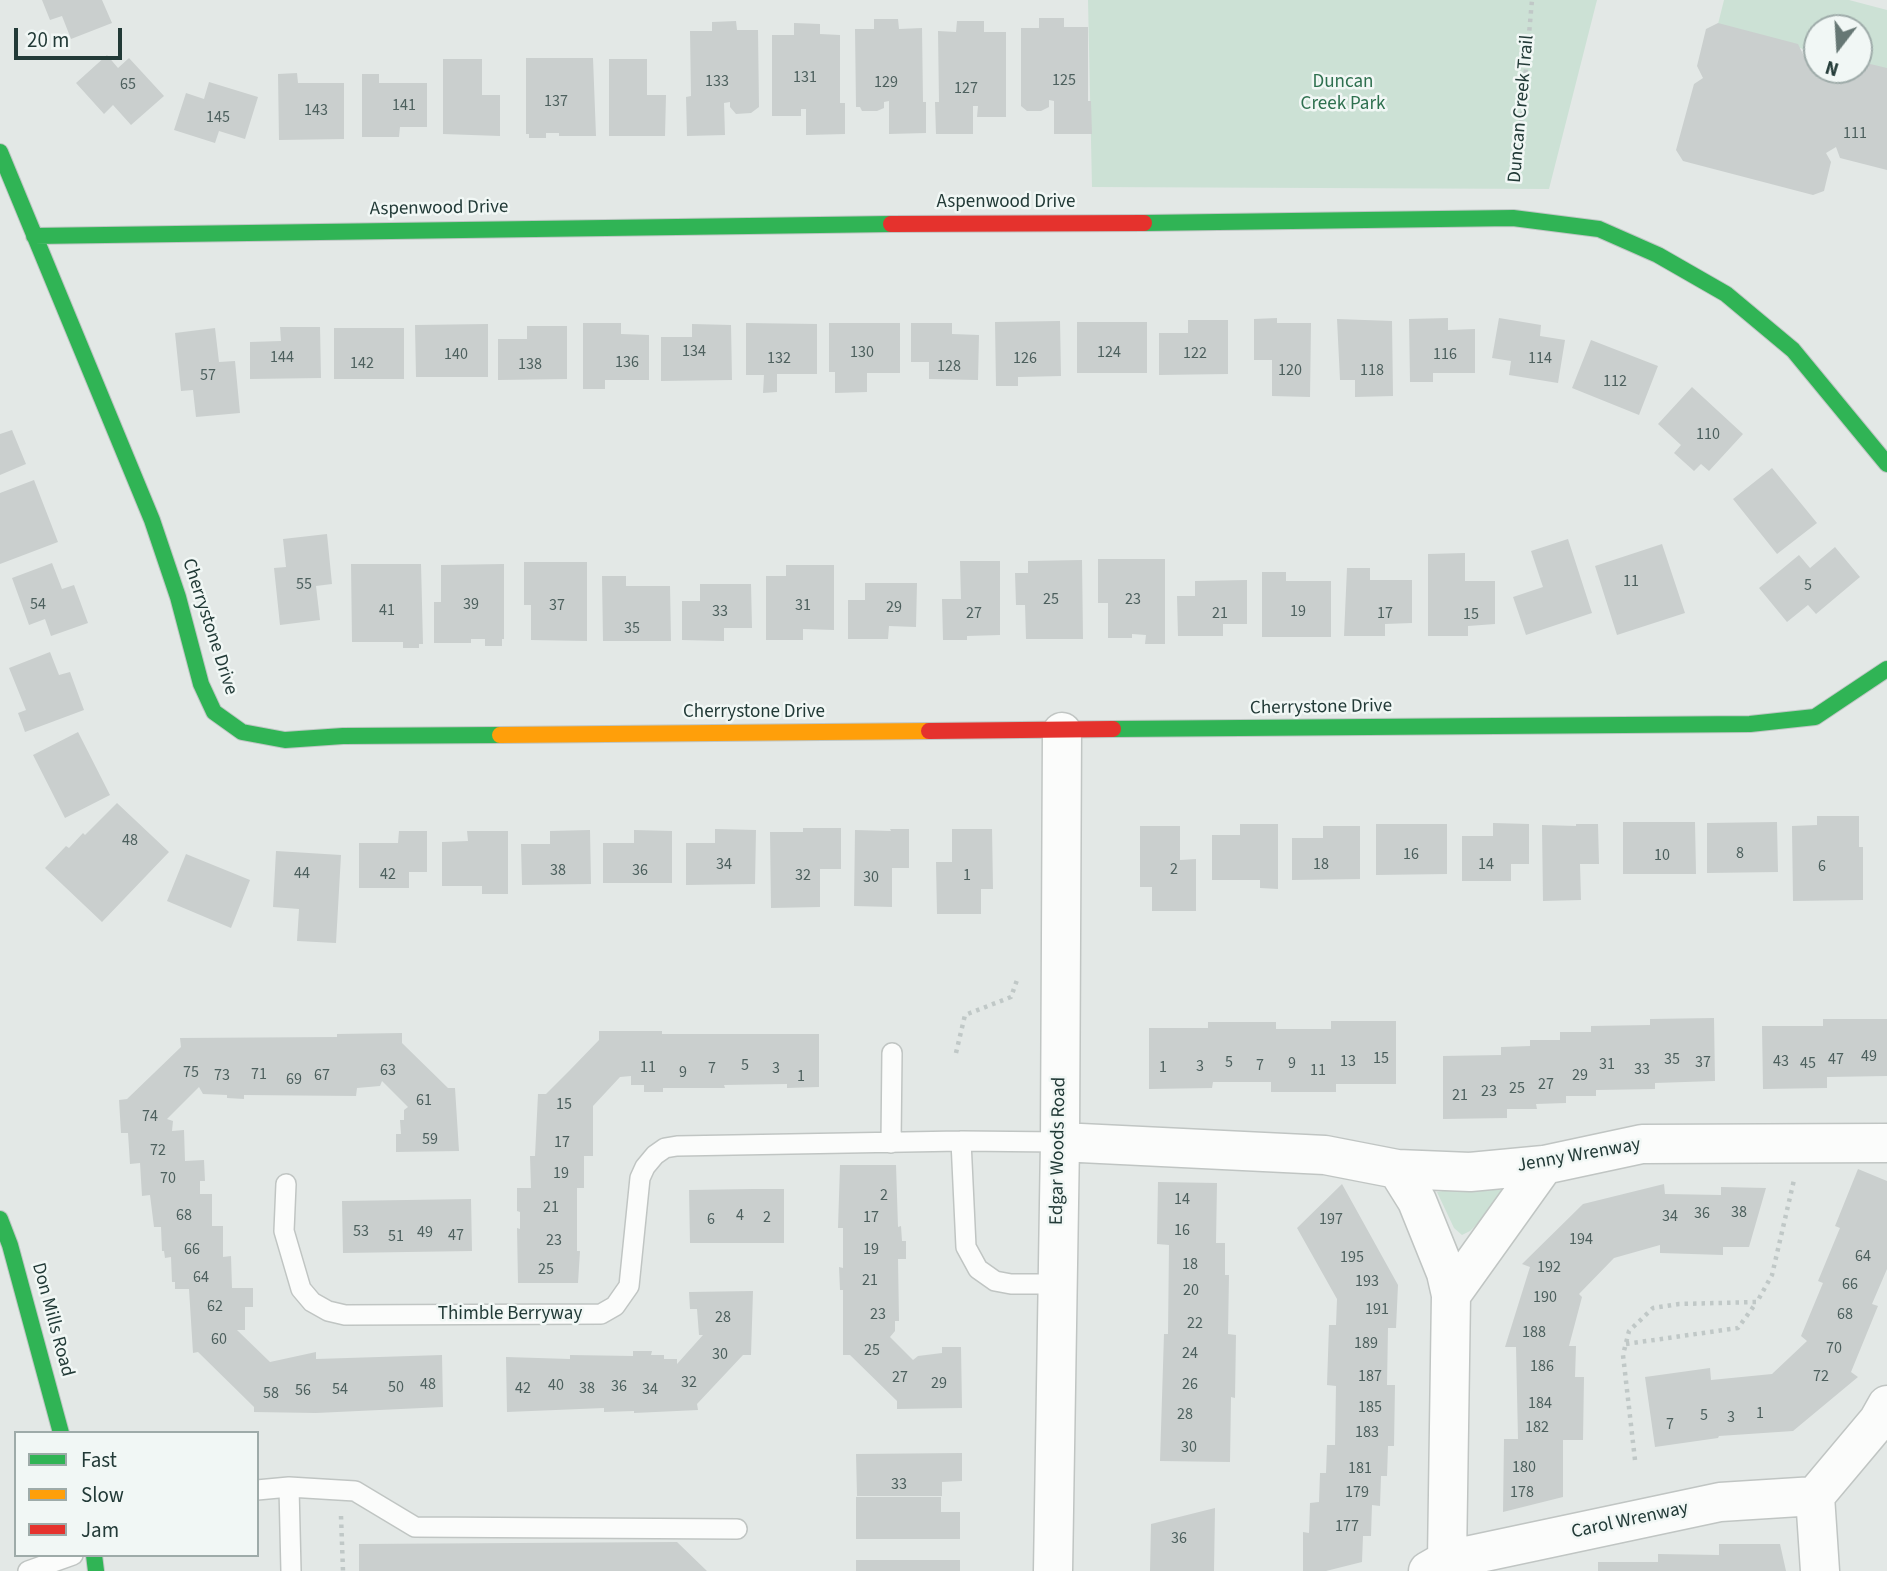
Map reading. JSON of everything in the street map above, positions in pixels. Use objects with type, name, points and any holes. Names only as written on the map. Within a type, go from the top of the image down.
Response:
[{"type":"street","name":"Cherrystone Drive","points":[[0,152],[152,520],[178,597],[201,684],[214,712],[242,732],[285,740],[343,736],[1062,732],[1750,724],[1815,717],[1887,669]]},
{"type":"street","name":"Aspenwood Drive","points":[[34,236],[750,225],[1315,222],[1513,218],[1599,229],[1658,255],[1726,294],[1793,350],[1887,464]]},
{"type":"street","name":"Edgar Woods Road","points":[[1053,1571],[1060,1142],[1062,732]]},
{"type":"street","name":"Jenny Wrenway","points":[[1060,1142],[1325,1155],[1397,1169],[1470,1172],[1544,1165],[1642,1144],[1887,1143]]},
{"type":"street","points":[[1451,1295],[1544,1165]]},
{"type":"street","points":[[1397,1169],[1417,1201],[1446,1273],[1451,1295],[1437,1566]]},
{"type":"street","name":"Don Mills Road","points":[[0,1219],[10,1245],[60,1431]]},
{"type":"street","points":[[1820,1571],[1815,1496],[1878,1421],[1887,1405]]},
{"type":"street","name":"Carol Wrenway","points":[[1437,1566],[1720,1502],[1815,1496]]},
{"type":"lane","points":[[891,1053],[891,1143]]},
{"type":"lane","points":[[961,1141],[966,1247],[978,1269],[995,1281],[1057,1284]]},
{"type":"lane","name":"Thimble Berryway","points":[[286,1184],[284,1231],[300,1289],[313,1302],[328,1311],[345,1315],[601,1314],[615,1306],[629,1286],[640,1178],[655,1155],[677,1146],[1060,1142]]},
{"type":"lane","points":[[289,1487],[290,1571]]},
{"type":"lane","points":[[259,1490],[289,1487],[355,1490],[415,1527],[737,1529]]},
{"type":"lane","points":[[28,1571],[67,1557]]},
{"type":"path","name":"Duncan Creek Trail","points":[[1513,218],[1532,0]]},
{"type":"path","points":[[956,1053],[965,1015],[1011,997],[1017,980]]},
{"type":"path","points":[[1626,1344],[1738,1328],[1772,1275],[1795,1174]]},
{"type":"path","points":[[1635,1460],[1623,1355],[1629,1331],[1653,1308],[1679,1304],[1757,1302]]},
{"type":"path","points":[[341,1490],[343,1571]]},
{"type":"green space","name":"Duncan Creek Park","points":[[1088,0],[1597,0],[1549,189],[1092,187]]},
{"type":"green space","points":[[1724,0],[1849,0],[1887,10],[1887,73],[1873,69],[1873,14],[1803,14],[1803,49],[1718,24]]},
{"type":"green space","points":[[1457,1188],[1506,1190],[1507,1195],[1470,1231],[1462,1235],[1454,1228],[1437,1192]]},
{"type":"building","points":[[42,0],[102,0],[112,23],[71,39],[62,16],[50,20]]},
{"type":"building","points":[[1039,18],[1064,18],[1064,27],[1088,27],[1088,101],[1091,101],[1092,134],[1054,134],[1054,101],[1049,100],[1049,107],[1041,111],[1027,111],[1021,106],[1021,28],[1039,28]]},
{"type":"building","points":[[874,19],[898,19],[899,29],[922,28],[926,133],[889,134],[889,101],[884,102],[884,108],[877,111],[862,111],[860,107],[856,107],[855,29],[874,29]]},
{"type":"building","points":[[736,21],[737,30],[758,30],[759,107],[751,113],[736,114],[730,107],[730,102],[724,103],[725,135],[687,136],[686,97],[691,96],[690,31],[712,31],[712,22]]},
{"type":"building","points":[[957,21],[984,21],[984,32],[1006,32],[1006,117],[977,117],[978,106],[973,106],[973,134],[936,134],[935,102],[939,102],[938,31],[956,32]]},
{"type":"building","points":[[794,23],[820,24],[820,34],[840,35],[840,103],[845,103],[845,134],[806,135],[806,109],[801,109],[801,116],[772,116],[772,35],[794,35]]},
{"type":"building","points":[[1718,23],[1798,44],[1803,54],[1803,84],[1873,84],[1873,65],[1887,68],[1887,170],[1840,158],[1836,147],[1826,153],[1831,162],[1824,191],[1813,195],[1683,161],[1676,150],[1694,84],[1703,78],[1697,66],[1706,29]]},
{"type":"building","points":[[107,55],[118,68],[129,58],[164,96],[131,125],[113,105],[104,114],[76,83]]},
{"type":"building","points":[[526,58],[593,58],[596,136],[559,136],[559,133],[546,133],[546,138],[529,138],[529,134],[526,134]]},
{"type":"building","points":[[443,59],[482,59],[482,95],[500,95],[500,136],[443,134]]},
{"type":"building","points":[[609,59],[647,59],[647,95],[666,95],[665,136],[609,136]]},
{"type":"building","points":[[297,73],[298,83],[344,83],[344,139],[279,140],[278,74]]},
{"type":"building","points":[[362,74],[379,74],[379,83],[427,83],[427,127],[400,127],[399,137],[362,137]]},
{"type":"building","points":[[209,82],[258,97],[245,139],[219,131],[215,143],[174,130],[186,93],[204,99]]},
{"type":"building","points":[[1277,318],[1277,323],[1311,323],[1310,397],[1272,396],[1272,360],[1254,360],[1254,319]]},
{"type":"building","points":[[1448,318],[1448,330],[1475,329],[1475,373],[1433,373],[1433,382],[1410,382],[1409,319]]},
{"type":"building","points":[[1499,318],[1541,325],[1540,336],[1565,340],[1558,383],[1509,375],[1511,361],[1492,358]]},
{"type":"building","points":[[1337,319],[1392,321],[1393,396],[1355,397],[1355,380],[1340,380]]},
{"type":"building","points":[[1188,320],[1228,320],[1228,374],[1159,375],[1159,333],[1188,333]]},
{"type":"building","points":[[1060,321],[1061,376],[1018,377],[1018,386],[996,386],[995,322]]},
{"type":"building","points":[[1077,322],[1147,322],[1147,373],[1077,373]]},
{"type":"building","points":[[583,323],[621,323],[621,334],[649,335],[649,380],[605,380],[605,389],[583,389]]},
{"type":"building","points":[[746,323],[817,324],[817,374],[777,374],[777,392],[763,393],[764,375],[746,375]]},
{"type":"building","points":[[829,323],[900,323],[900,373],[867,373],[867,392],[835,393],[835,372],[829,372]]},
{"type":"building","points":[[911,323],[952,323],[952,334],[979,335],[978,380],[929,379],[929,362],[911,362]]},
{"type":"building","points":[[488,324],[488,377],[416,377],[415,325]]},
{"type":"building","points":[[692,324],[731,325],[732,380],[661,381],[661,337],[692,337]]},
{"type":"building","points":[[527,326],[567,326],[567,379],[498,380],[498,339],[527,339]]},
{"type":"building","points":[[280,327],[320,327],[321,378],[250,379],[250,342],[281,341]]},
{"type":"building","points":[[215,328],[219,362],[235,361],[240,413],[196,417],[193,390],[181,391],[175,333]]},
{"type":"building","points":[[334,328],[404,328],[404,379],[334,379]]},
{"type":"building","points":[[1591,340],[1658,366],[1639,415],[1572,388]]},
{"type":"building","points":[[1692,387],[1743,434],[1709,471],[1701,464],[1694,471],[1674,453],[1681,445],[1658,424]]},
{"type":"building","points":[[12,430],[26,464],[0,475],[0,434]]},
{"type":"building","points":[[1772,468],[1817,523],[1777,554],[1733,499]]},
{"type":"building","points":[[34,480],[58,542],[0,564],[0,493]]},
{"type":"building","points":[[327,534],[332,584],[316,586],[320,620],[280,625],[274,568],[286,567],[283,539]]},
{"type":"building","points":[[1568,539],[1592,613],[1526,635],[1513,597],[1543,587],[1531,551]]},
{"type":"building","points":[[1662,544],[1685,613],[1617,635],[1595,566]]},
{"type":"building","points":[[1835,547],[1860,577],[1816,614],[1808,605],[1787,622],[1759,588],[1799,555],[1810,568]]},
{"type":"building","points":[[1465,553],[1465,581],[1495,581],[1495,624],[1468,626],[1468,636],[1428,636],[1428,554]]},
{"type":"building","points":[[1098,559],[1165,559],[1165,644],[1145,644],[1146,635],[1108,638],[1108,603],[1098,603]]},
{"type":"building","points":[[1082,560],[1083,639],[1026,639],[1025,605],[1016,605],[1015,573],[1028,573],[1028,561]]},
{"type":"building","points":[[960,561],[1000,561],[1000,635],[943,640],[942,599],[961,599]]},
{"type":"building","points":[[524,562],[587,562],[587,641],[531,640],[531,605],[524,605]]},
{"type":"building","points":[[52,563],[62,589],[74,585],[88,623],[51,636],[45,619],[29,625],[12,578]]},
{"type":"building","points":[[351,564],[421,564],[423,644],[419,644],[419,648],[403,648],[403,642],[352,642]]},
{"type":"building","points":[[504,564],[502,646],[485,646],[485,639],[471,639],[471,643],[434,643],[434,602],[441,602],[441,565]]},
{"type":"building","points":[[786,565],[834,565],[834,630],[803,629],[803,640],[766,640],[766,576],[786,576]]},
{"type":"building","points":[[1347,568],[1370,568],[1370,580],[1412,580],[1412,623],[1385,624],[1385,636],[1344,636]]},
{"type":"building","points":[[1262,572],[1286,572],[1286,581],[1331,581],[1331,637],[1262,637]]},
{"type":"building","points":[[602,576],[626,576],[626,586],[670,586],[671,641],[603,641]]},
{"type":"building","points":[[1247,580],[1247,624],[1223,624],[1223,636],[1178,636],[1177,596],[1195,596],[1195,581]]},
{"type":"building","points":[[865,583],[917,583],[916,627],[889,626],[888,639],[848,639],[848,600],[865,600]]},
{"type":"building","points":[[700,584],[751,584],[752,628],[724,628],[724,641],[682,640],[682,601],[700,601]]},
{"type":"building","points":[[50,652],[59,675],[70,672],[84,710],[25,732],[18,713],[26,710],[9,668]]},
{"type":"building","points":[[78,732],[110,795],[65,818],[33,755]]},
{"type":"building","points":[[117,803],[169,852],[102,922],[45,868],[66,846],[69,848],[83,833],[85,835]]},
{"type":"building","points":[[1817,816],[1859,816],[1859,847],[1863,847],[1863,900],[1793,901],[1792,826],[1817,825]]},
{"type":"building","points":[[1623,822],[1695,822],[1696,874],[1623,874]]},
{"type":"building","points":[[1777,822],[1778,872],[1707,873],[1707,823]]},
{"type":"building","points":[[1493,823],[1529,824],[1529,864],[1511,864],[1511,881],[1462,881],[1462,836],[1493,836]]},
{"type":"building","points":[[1240,824],[1278,824],[1278,889],[1260,888],[1260,880],[1212,880],[1212,835],[1240,835]]},
{"type":"building","points":[[1376,824],[1447,824],[1447,874],[1376,875]]},
{"type":"building","points":[[1598,824],[1599,864],[1580,864],[1581,900],[1543,901],[1542,825]]},
{"type":"building","points":[[1140,826],[1180,826],[1180,860],[1196,859],[1196,911],[1152,911],[1152,887],[1140,887]]},
{"type":"building","points":[[1323,826],[1360,826],[1360,879],[1292,880],[1292,838],[1323,838]]},
{"type":"building","points":[[803,828],[841,828],[841,869],[820,869],[820,907],[771,908],[770,832],[803,832]]},
{"type":"building","points":[[715,829],[756,830],[755,884],[686,885],[686,843],[715,843]]},
{"type":"building","points":[[890,829],[909,829],[909,868],[892,868],[892,907],[854,906],[855,830],[891,831]]},
{"type":"building","points":[[952,829],[992,829],[993,889],[981,889],[981,914],[937,914],[936,862],[952,862]]},
{"type":"building","points":[[590,830],[591,884],[522,885],[521,844],[550,844],[550,831]]},
{"type":"building","points":[[634,830],[672,831],[672,883],[603,883],[603,843],[634,843]]},
{"type":"building","points":[[399,831],[427,831],[427,872],[409,872],[409,888],[359,888],[359,843],[398,843]]},
{"type":"building","points":[[467,831],[508,831],[508,894],[482,894],[482,886],[442,886],[442,842],[468,841]]},
{"type":"building","points":[[276,851],[341,855],[336,943],[297,941],[299,909],[273,907]]},
{"type":"building","points":[[186,854],[250,880],[231,928],[167,901]]},
{"type":"building","points":[[1714,1018],[1715,1081],[1655,1083],[1655,1089],[1596,1090],[1596,1096],[1566,1096],[1566,1103],[1536,1104],[1537,1109],[1507,1109],[1507,1118],[1443,1119],[1443,1056],[1501,1055],[1501,1047],[1530,1046],[1530,1040],[1560,1040],[1560,1032],[1591,1032],[1591,1026],[1650,1025],[1650,1019]]},
{"type":"building","points":[[1823,1019],[1887,1019],[1887,1076],[1827,1077],[1827,1088],[1763,1089],[1762,1026],[1823,1026]]},
{"type":"building","points":[[1331,1021],[1396,1021],[1396,1084],[1336,1084],[1336,1092],[1271,1092],[1271,1082],[1213,1082],[1212,1088],[1149,1089],[1149,1028],[1208,1028],[1208,1022],[1276,1022],[1276,1029],[1331,1029]]},
{"type":"building","points":[[599,1031],[662,1031],[662,1034],[819,1034],[819,1087],[787,1088],[787,1084],[724,1085],[725,1088],[663,1088],[663,1092],[644,1092],[644,1085],[631,1085],[631,1076],[620,1077],[593,1106],[593,1156],[584,1156],[584,1188],[577,1188],[577,1251],[580,1251],[578,1283],[518,1283],[517,1228],[520,1229],[520,1212],[517,1211],[517,1188],[531,1188],[530,1156],[535,1156],[538,1094],[546,1094],[570,1070],[599,1040]]},
{"type":"building","points":[[402,1033],[402,1043],[448,1088],[455,1088],[459,1151],[396,1152],[396,1134],[401,1134],[400,1120],[404,1120],[404,1110],[408,1107],[382,1081],[380,1086],[357,1088],[356,1096],[244,1095],[244,1099],[203,1094],[199,1087],[167,1119],[173,1121],[172,1131],[184,1130],[185,1161],[204,1160],[205,1181],[200,1181],[200,1194],[212,1194],[212,1226],[223,1226],[223,1257],[231,1256],[232,1288],[253,1288],[253,1307],[245,1307],[245,1330],[237,1330],[270,1362],[316,1352],[316,1359],[442,1355],[443,1407],[316,1413],[254,1412],[254,1407],[198,1352],[193,1353],[189,1289],[175,1289],[175,1282],[172,1282],[171,1257],[165,1258],[162,1251],[161,1227],[154,1227],[150,1195],[142,1196],[140,1163],[130,1164],[128,1133],[121,1133],[119,1100],[127,1099],[181,1047],[180,1038],[337,1037],[337,1034]]},
{"type":"building","points":[[840,1165],[896,1165],[898,1227],[901,1226],[902,1241],[906,1241],[906,1259],[898,1259],[899,1321],[895,1321],[895,1331],[890,1337],[913,1360],[918,1356],[942,1353],[942,1347],[961,1347],[962,1408],[897,1409],[897,1401],[850,1355],[843,1355],[843,1290],[840,1290],[839,1267],[843,1268],[843,1228],[838,1228]]},
{"type":"building","points":[[1858,1169],[1887,1181],[1887,1269],[1872,1304],[1878,1306],[1851,1372],[1858,1377],[1793,1431],[1719,1436],[1655,1447],[1645,1377],[1710,1368],[1711,1380],[1772,1374],[1807,1341],[1801,1336],[1823,1283],[1818,1281],[1840,1228],[1835,1226]]},
{"type":"building","points":[[1158,1182],[1217,1183],[1216,1243],[1225,1243],[1225,1275],[1229,1275],[1228,1334],[1236,1335],[1230,1462],[1160,1461],[1164,1334],[1168,1334],[1169,1245],[1157,1244]]},
{"type":"building","points":[[1342,1184],[1398,1285],[1396,1328],[1388,1328],[1387,1385],[1395,1385],[1394,1446],[1388,1446],[1387,1476],[1381,1476],[1380,1506],[1372,1505],[1371,1536],[1363,1536],[1362,1562],[1326,1571],[1303,1571],[1303,1532],[1309,1533],[1310,1503],[1319,1502],[1320,1473],[1326,1473],[1327,1445],[1335,1445],[1336,1386],[1327,1385],[1329,1325],[1336,1325],[1337,1299],[1297,1228]]},
{"type":"building","points":[[1664,1184],[1665,1194],[1721,1195],[1721,1187],[1766,1188],[1749,1247],[1723,1247],[1723,1255],[1660,1253],[1660,1245],[1614,1258],[1579,1294],[1582,1297],[1569,1346],[1576,1346],[1575,1377],[1584,1377],[1583,1440],[1563,1440],[1563,1497],[1503,1512],[1504,1439],[1518,1439],[1516,1347],[1505,1347],[1530,1267],[1522,1264],[1583,1204]]},
{"type":"building","points":[[784,1189],[784,1243],[690,1243],[689,1190]]},
{"type":"building","points":[[471,1199],[472,1251],[343,1253],[342,1201]]},
{"type":"building","points":[[753,1291],[751,1355],[743,1355],[697,1404],[698,1410],[634,1413],[604,1412],[604,1408],[507,1412],[506,1357],[570,1359],[570,1355],[633,1356],[633,1351],[652,1351],[651,1355],[677,1359],[677,1364],[703,1335],[699,1335],[697,1309],[690,1309],[689,1292]]},
{"type":"building","points":[[962,1453],[962,1481],[942,1482],[942,1496],[857,1496],[856,1454]]},
{"type":"building","points":[[856,1497],[941,1497],[941,1512],[960,1512],[960,1539],[856,1539]]},
{"type":"building","points":[[1215,1508],[1214,1571],[1150,1571],[1151,1524]]},
{"type":"building","points":[[677,1542],[707,1571],[359,1571],[359,1544]]},
{"type":"building","points":[[1719,1544],[1780,1544],[1786,1571],[1598,1571],[1598,1562],[1658,1562],[1658,1554],[1719,1555]]},
{"type":"building","points":[[856,1560],[960,1560],[960,1571],[856,1571]]},
{"type":"traffic: fast","points":[[0,152],[152,520],[178,597],[201,684],[214,712],[242,732],[285,740],[343,736],[500,735]]},
{"type":"traffic: fast","points":[[1144,223],[1513,218],[1599,229],[1658,255],[1726,294],[1793,350],[1887,464]]},
{"type":"traffic: fast","points":[[34,236],[891,224]]},
{"type":"traffic: fast","points":[[1113,729],[1750,724],[1815,717],[1887,669]]},
{"type":"traffic: fast","points":[[0,1219],[10,1245],[60,1431]]},
{"type":"traffic: fast","points":[[94,1557],[96,1571]]},
{"type":"traffic: slow","points":[[500,735],[929,731]]},
{"type":"traffic: jam","points":[[891,224],[1144,223]]},
{"type":"traffic: jam","points":[[929,731],[1113,729]]}]
